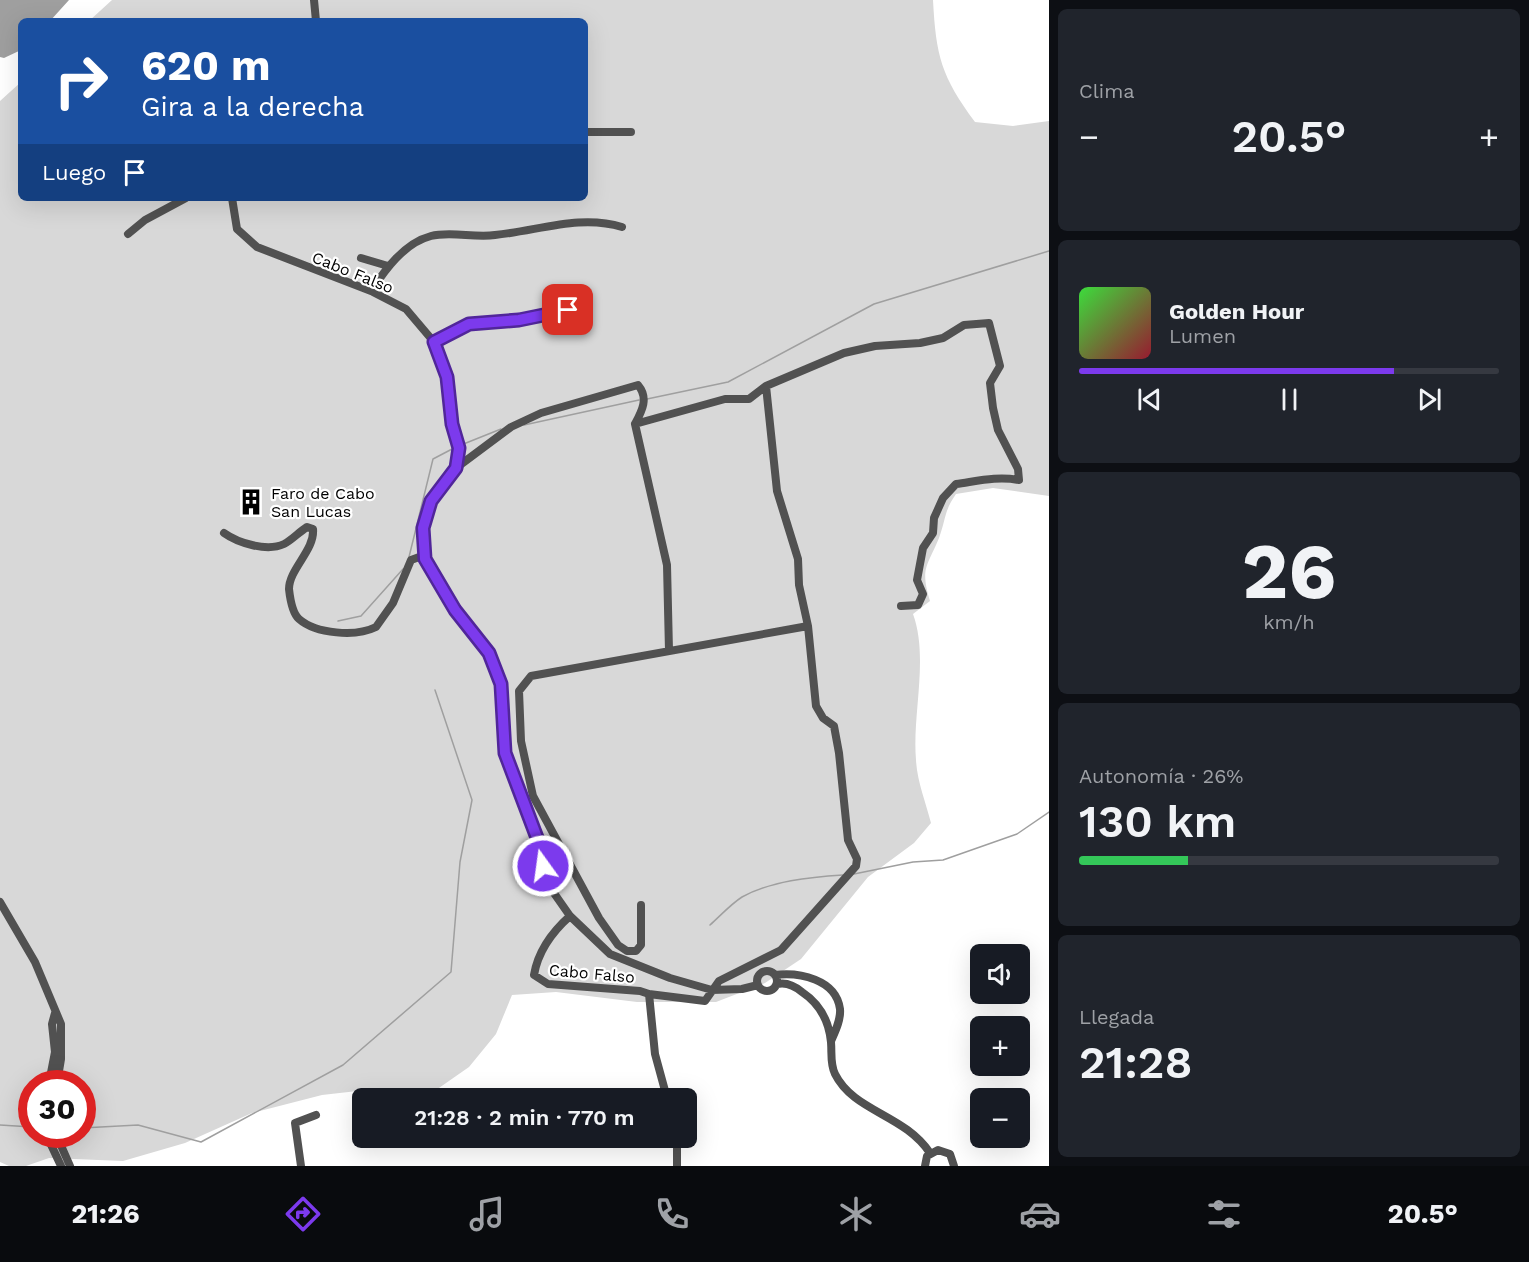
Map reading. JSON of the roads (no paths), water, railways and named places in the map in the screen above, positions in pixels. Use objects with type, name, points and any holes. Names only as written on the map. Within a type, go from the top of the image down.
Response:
[{"type":"street","points":[[314,0],[316,18]]},
{"type":"street","points":[[588,132],[631,132]]},
{"type":"street","points":[[128,234],[145,220],[180,201]]},
{"type":"street","name":"Cabo Falso","points":[[232,201],[237,229],[256,247],[371,291],[406,309],[434,342],[447,377],[452,424],[459,448],[456,468],[431,501],[423,528],[425,559],[455,610],[489,653],[501,684],[505,753],[513,780],[539,843],[549,886],[570,916],[554,930],[542,951],[534,975],[539,981],[548,984],[640,991],[649,994],[655,1054],[664,1088]]},
{"type":"street","points":[[371,291],[388,266],[403,252],[430,236],[494,236],[571,223],[605,222],[622,227]]},
{"type":"street","points":[[362,258],[388,266]]},
{"type":"street","points":[[434,342],[469,324],[519,320],[568,310]]},
{"type":"street","points":[[635,424],[725,399],[749,399],[766,386],[844,353],[875,346],[920,343],[944,338],[964,325],[989,323],[1000,366],[990,383],[993,408],[998,430],[1018,469],[1019,480],[998,476],[985,481],[956,484],[943,498],[934,518],[933,533],[923,548],[917,580],[923,594],[918,605],[901,606]]},
{"type":"street","points":[[456,468],[511,428],[541,412],[638,385],[644,392],[644,399],[642,410],[635,424],[667,565],[669,651]]},
{"type":"street","points":[[649,994],[705,1001],[712,990],[729,974],[781,950],[856,866],[857,859],[848,840],[834,726],[823,718],[816,706],[798,559],[777,491],[769,435],[766,386]]},
{"type":"street","points":[[459,448],[468,455],[474,454]]},
{"type":"street","points":[[224,532],[232,538],[266,547],[282,544],[307,527],[313,529],[303,560],[291,579],[291,600],[294,613],[302,622],[333,633],[344,634],[375,627],[393,603],[411,560],[419,556],[425,559]]},
{"type":"street","points":[[641,905],[641,945],[636,951],[627,951],[618,945],[599,918],[533,796],[521,741],[519,691],[531,676],[808,626]]},
{"type":"street","points":[[0,902],[35,962],[63,1035],[59,1070]]},
{"type":"street","points":[[570,916],[610,954],[670,978],[712,990],[736,990],[758,985],[768,991],[777,984],[795,987],[813,1000],[824,1015],[831,1041],[832,1066],[842,1086],[853,1098],[908,1129],[930,1154]]},
{"type":"street","points":[[758,985],[757,979],[763,972],[775,975],[800,975],[826,986],[838,1001],[840,1011],[838,1025],[831,1041]]},
{"type":"street","points":[[775,975],[777,984]]},
{"type":"street","points":[[795,987],[800,975]]},
{"type":"street","points":[[52,1070],[55,1052],[52,1024],[55,1013]]},
{"type":"street","points":[[827,1027],[838,1025]]},
{"type":"street","points":[[301,1166],[295,1123],[316,1114]]},
{"type":"street","points":[[51,1148],[61,1166]]},
{"type":"street","points":[[62,1148],[70,1166]]},
{"type":"street","points":[[677,1148],[677,1166]]},
{"type":"street","points":[[925,1166],[930,1154],[938,1150],[947,1152],[953,1159],[954,1166]]},
{"type":"waterway","points":[[647,399],[728,382],[874,304],[1049,251]]},
{"type":"waterway","points":[[524,425],[639,400]]},
{"type":"waterway","points":[[461,445],[501,429]]},
{"type":"waterway","points":[[409,557],[433,459],[454,448]]},
{"type":"waterway","points":[[338,621],[361,616],[403,569]]},
{"type":"waterway","points":[[96,1127],[138,1125],[201,1142],[343,1065],[451,972],[460,862],[472,800],[435,690]]},
{"type":"waterway","points":[[854,874],[913,862],[943,860],[1017,834],[1049,812]]},
{"type":"waterway","points":[[710,925],[742,897],[765,887],[791,881],[843,875]]},
{"type":"waterway","points":[[0,1125],[18,1126]]},
{"type":"place","name":"Faro de Cabo San Lucas","points":[[251,502]]}]
